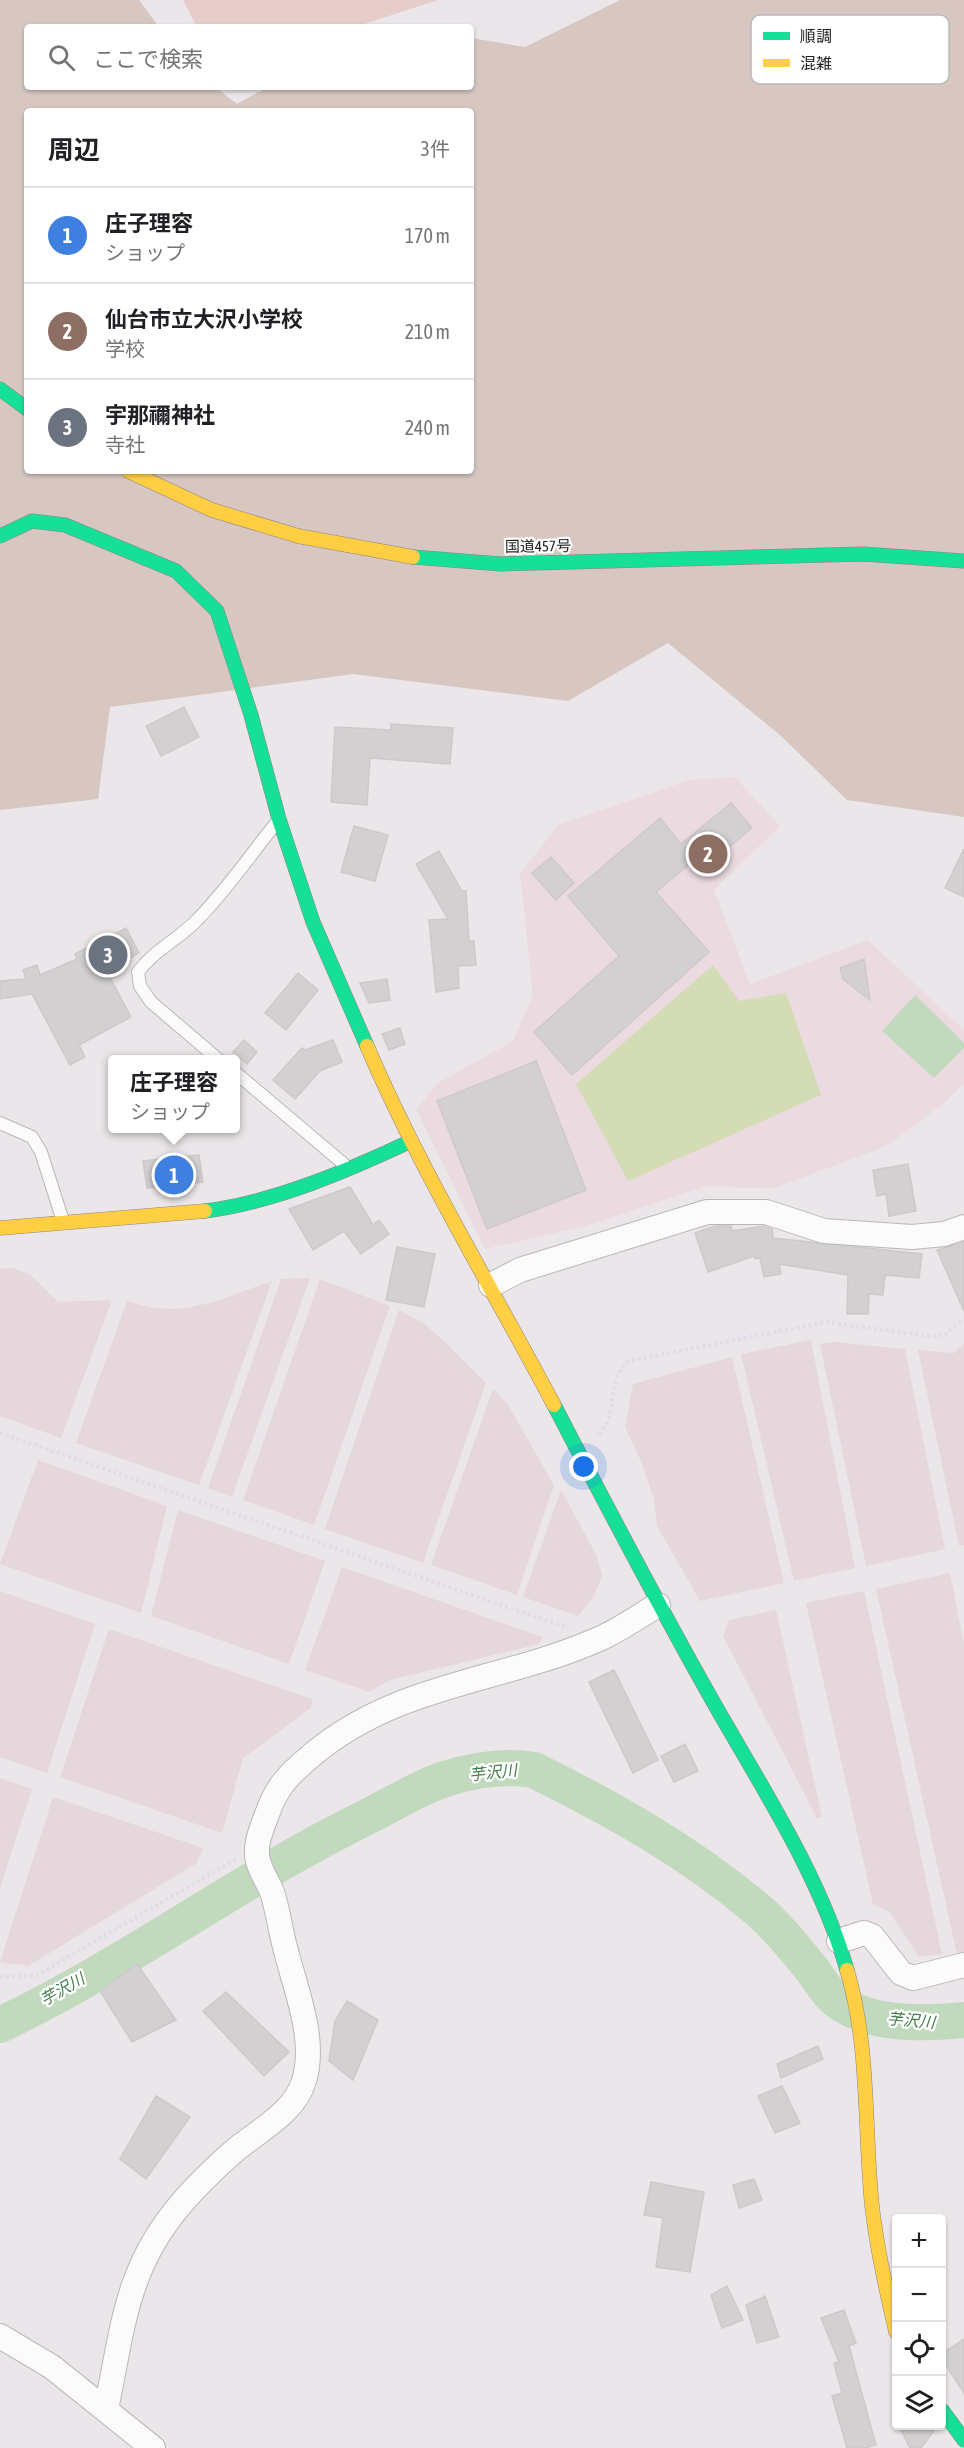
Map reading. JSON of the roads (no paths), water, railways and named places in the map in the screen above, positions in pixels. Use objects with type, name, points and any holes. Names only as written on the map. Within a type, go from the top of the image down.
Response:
[{"type":"main road","points":[[0,389],[24,407]]},
{"type":"main road","name":"国道457号","points":[[134,474],[212,510],[298,536],[394,555],[501,564],[862,554],[964,561]]},
{"type":"main road","points":[[0,536],[32,521],[65,525],[176,571],[217,611],[251,715],[279,819],[314,922],[398,1118],[491,1286],[658,1605],[795,1846],[839,1941],[852,1986],[861,2036],[872,2205],[881,2272],[895,2322]]},
{"type":"main road","points":[[0,1228],[226,1208],[285,1191],[348,1168],[411,1141]]},
{"type":"main road","points":[[946,2415],[964,2440]]},
{"type":"street","points":[[491,1286],[520,1270],[707,1212],[766,1212],[824,1231],[912,1237],[944,1234],[964,1227]]},
{"type":"street","points":[[106,2409],[127,2302],[139,2268],[165,2224],[181,2204],[234,2151],[287,2110],[304,2083],[308,2056],[306,2032],[272,1893],[257,1853],[273,1797],[286,1777],[326,1742],[371,1714],[424,1694],[600,1639],[658,1605]]},
{"type":"street","points":[[839,1941],[864,1933],[872,1936],[901,1973],[913,1978],[964,1965]]},
{"type":"street","points":[[0,2336],[52,2367],[153,2448]]},
{"type":"lane","points":[[214,1055],[151,1002],[140,986],[138,972],[150,955],[171,943],[198,920],[279,819]]},
{"type":"lane","points":[[240,1076],[348,1168]]},
{"type":"lane","points":[[0,1123],[32,1137],[41,1152],[64,1223]]},
{"type":"waterway","name":"芋沢川","points":[[0,2025],[138,1950],[272,1868],[414,1792],[467,1773],[512,1768],[534,1770],[564,1785],[622,1816],[706,1870],[766,1917],[794,1947],[830,1994],[849,2008],[864,2015],[898,2021],[964,2020]]},
{"type":"place","name":"仙台市立大沢小学校","points":[[708,854]]},
{"type":"place","name":"宇那禰神社","points":[[108,955]]},
{"type":"place","name":"庄子理容","points":[[174,1175]]}]
